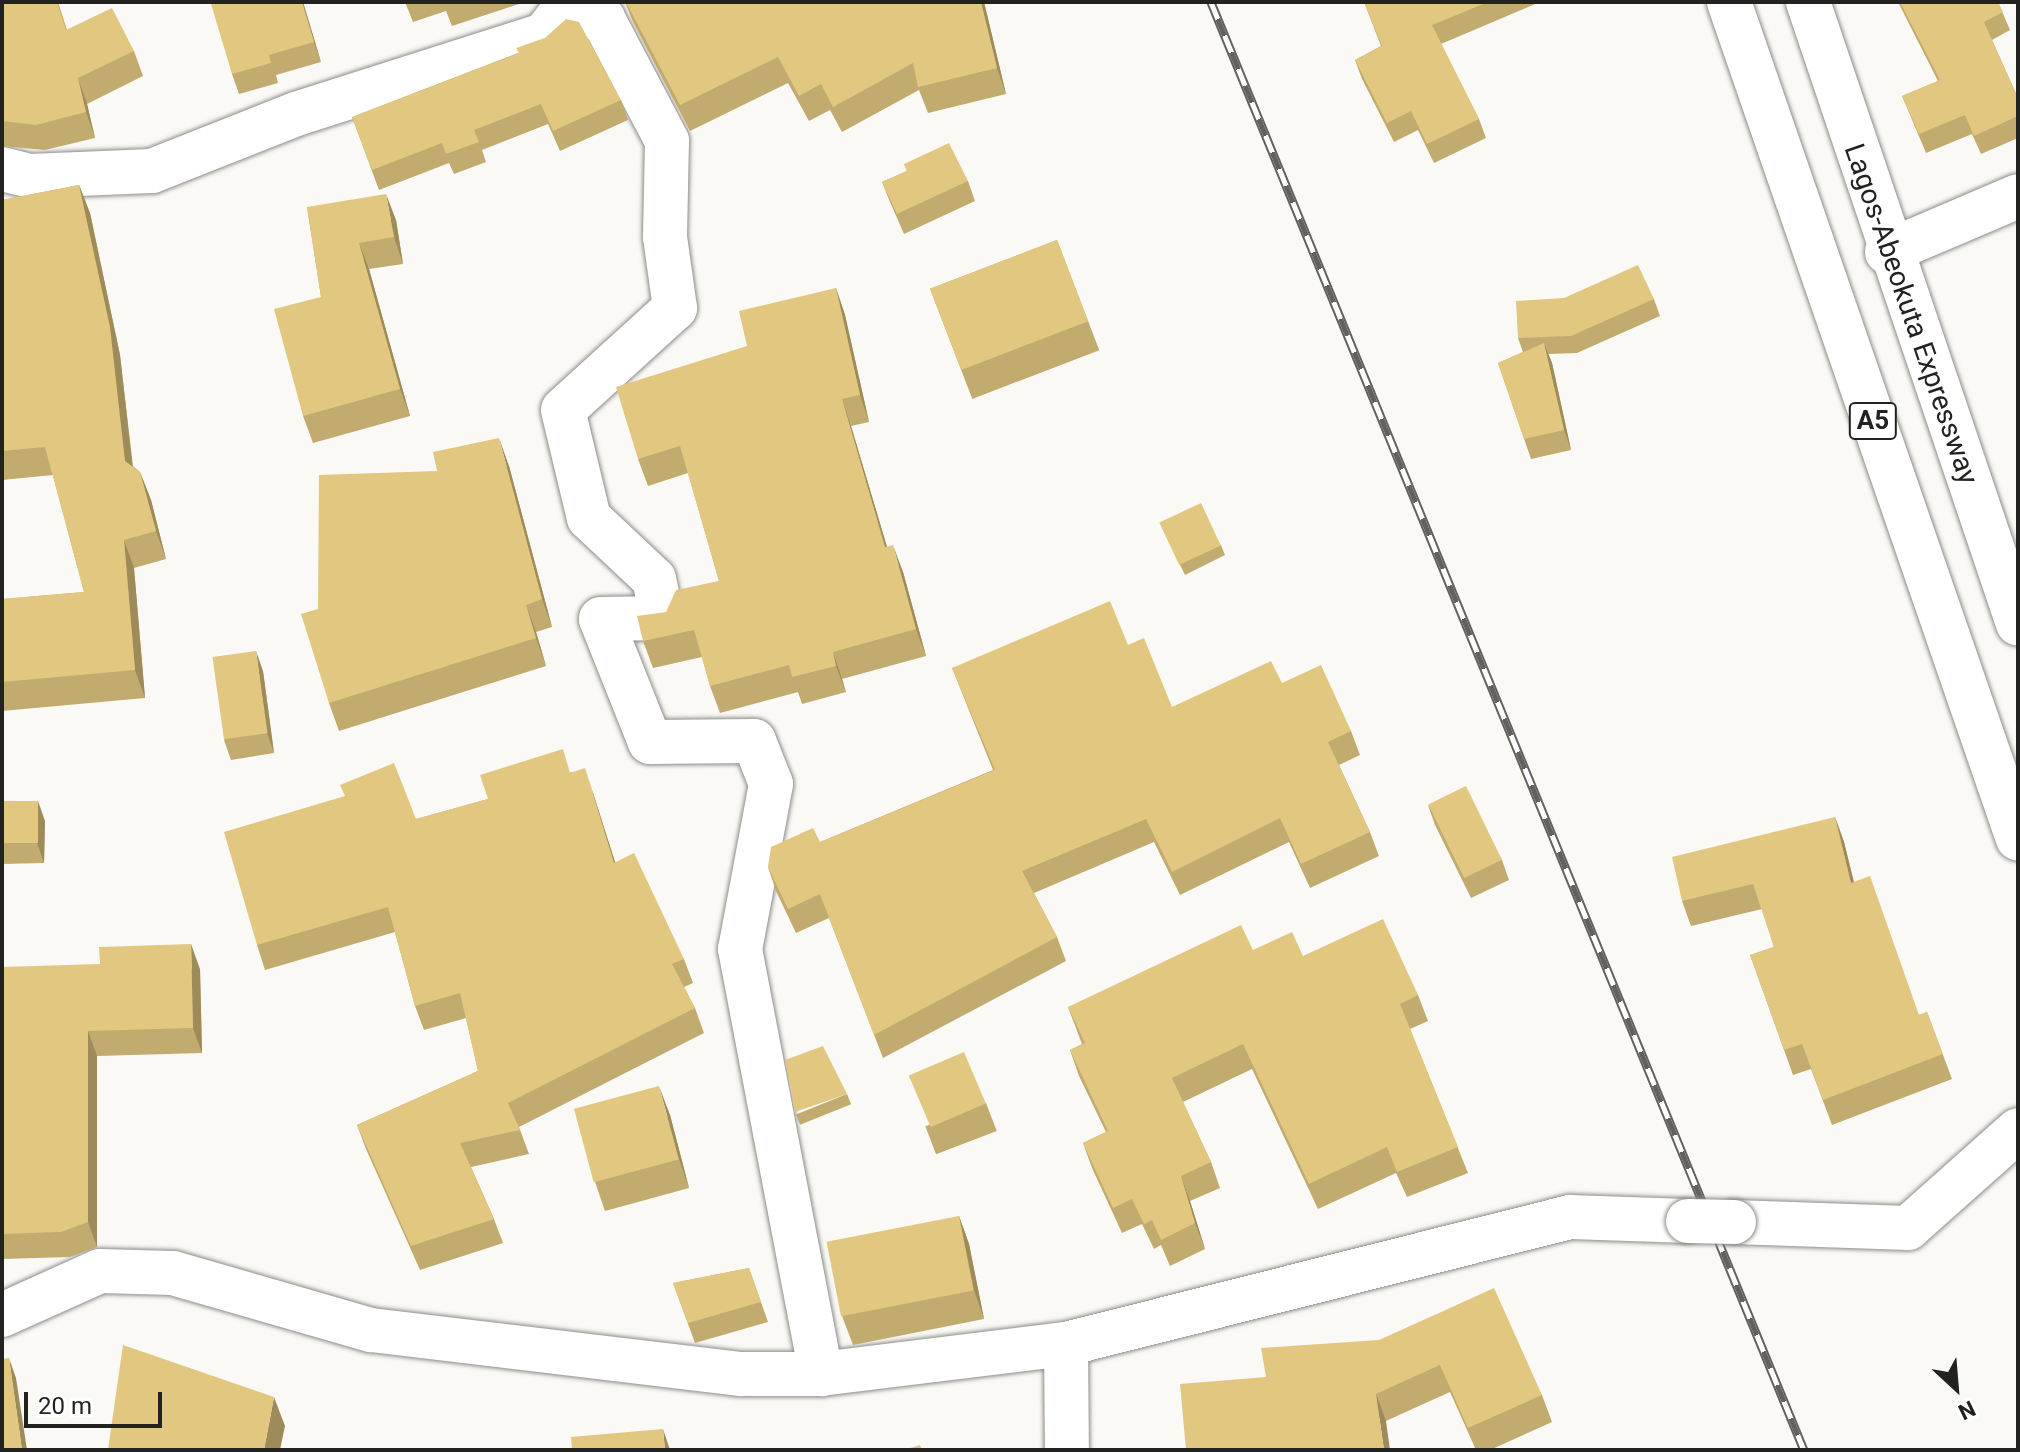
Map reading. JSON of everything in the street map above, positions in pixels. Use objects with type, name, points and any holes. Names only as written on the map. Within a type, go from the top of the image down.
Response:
[{"type":"main road","name":"A5","points":[[1729,2],[2018,839]]},
{"type":"main road","name":"Lagos-Abeokuta Expressway","points":[[1808,2],[1887,252],[2018,624]]},
{"type":"main road","points":[[5,169],[30,176],[152,171],[311,109],[544,35],[562,12],[603,19],[667,141],[665,237],[675,308],[563,410],[589,518],[654,579],[662,618],[601,619],[650,742],[754,741],[771,784],[740,949],[821,1374]]},
{"type":"main road","points":[[1887,252],[2018,196]]},
{"type":"main road","points":[[2,1315],[100,1271],[173,1273],[371,1330],[741,1374],[821,1374],[1066,1344],[1570,1217],[1908,1228],[2018,1130]]},
{"type":"main road","points":[[1066,1344],[1067,1450]]},
{"type":"building","points":[[2,2],[57,2],[66,30],[112,8],[134,51],[78,78],[86,112],[36,125],[2,121]]},
{"type":"building","points":[[302,2],[314,42],[269,55],[271,63],[232,74],[211,4]]},
{"type":"building","points":[[626,2],[981,2],[997,68],[918,87],[913,63],[833,107],[821,84],[799,96],[778,57],[680,105]]},
{"type":"building","points":[[1364,2],[1488,2],[1432,25],[1479,119],[1427,144],[1411,111],[1387,123],[1355,60],[1382,46]]},
{"type":"building","points":[[1900,2],[1998,2],[2003,12],[1984,22],[2018,98],[2018,116],[1974,136],[1965,115],[1919,134],[1902,96],[1940,80]]},
{"type":"building","points":[[566,19],[579,22],[621,100],[553,131],[541,104],[474,130],[479,142],[446,154],[442,143],[372,170],[352,117],[519,53],[516,48],[545,38]]},
{"type":"building","points":[[949,143],[968,181],[897,214],[882,182],[907,171],[904,164]]},
{"type":"building","points":[[79,185],[110,327],[125,461],[140,472],[156,531],[124,540],[135,670],[2,682],[2,599],[84,592],[45,447],[2,451],[2,200]]},
{"type":"building","points":[[386,194],[394,237],[359,243],[400,389],[303,416],[274,309],[321,297],[307,207]]},
{"type":"building","points":[[1057,240],[1088,321],[961,370],[930,289]]},
{"type":"building","points":[[1638,265],[1654,299],[1571,336],[1518,338],[1516,301],[1564,298]]},
{"type":"building","points":[[836,288],[860,395],[842,399],[885,547],[893,545],[916,629],[833,652],[836,666],[792,677],[789,665],[710,686],[694,630],[643,641],[637,616],[666,612],[676,590],[719,581],[680,446],[638,459],[616,387],[747,346],[739,311]]},
{"type":"building","points":[[1544,343],[1564,430],[1524,439],[1498,363]]},
{"type":"building","points":[[499,438],[542,599],[526,605],[536,638],[329,703],[301,614],[318,609],[319,475],[437,471],[433,452]]},
{"type":"building","points":[[1201,503],[1221,546],[1179,565],[1159,522]]},
{"type":"building","points":[[1110,601],[1128,645],[1144,638],[1172,707],[1271,661],[1282,683],[1321,665],[1351,731],[1328,742],[1370,832],[1301,864],[1280,818],[1172,872],[1146,819],[1022,871],[1057,937],[874,1035],[820,894],[788,909],[768,867],[771,847],[813,828],[820,842],[995,770],[952,668]]},
{"type":"building","points":[[256,651],[268,733],[224,739],[212,657]]},
{"type":"building","points":[[563,749],[570,773],[585,768],[614,863],[634,853],[684,959],[672,964],[695,1008],[508,1103],[520,1130],[460,1143],[494,1219],[411,1246],[357,1125],[478,1071],[460,993],[415,1006],[388,907],[257,945],[224,832],[345,796],[340,785],[394,763],[416,819],[488,799],[480,775]]},
{"type":"building","points":[[1466,786],[1502,860],[1464,878],[1428,804]]},
{"type":"building","points":[[2,801],[38,801],[38,843],[2,843]]},
{"type":"building","points":[[1835,817],[1851,883],[1870,876],[1919,1015],[1927,1012],[1943,1054],[1823,1100],[1802,1044],[1784,1050],[1750,955],[1774,947],[1753,884],[1682,901],[1672,857]]},
{"type":"building","points":[[1383,919],[1418,995],[1400,1004],[1458,1147],[1397,1172],[1387,1147],[1309,1184],[1243,1044],[1172,1078],[1211,1162],[1181,1176],[1195,1223],[1161,1240],[1152,1220],[1144,1224],[1132,1199],[1113,1208],[1083,1143],[1108,1131],[1070,1050],[1085,1043],[1068,1007],[1241,925],[1253,950],[1292,932],[1303,956]]},
{"type":"building","points":[[191,944],[193,1028],[88,1031],[88,1222],[61,1232],[2,1234],[2,967],[100,964],[99,947]]},
{"type":"building","points":[[823,1046],[847,1094],[795,1112],[785,1060]]},
{"type":"building","points":[[964,1052],[986,1104],[931,1127],[909,1075]]},
{"type":"building","points":[[659,1086],[679,1159],[594,1182],[574,1109]]},
{"type":"building","points":[[959,1216],[974,1291],[841,1316],[826,1242]]},
{"type":"building","points":[[749,1268],[761,1302],[688,1323],[673,1283]]},
{"type":"building","points":[[1494,1288],[1542,1395],[1468,1428],[1440,1365],[1376,1394],[1384,1450],[1186,1450],[1180,1384],[1266,1377],[1261,1348],[1379,1340]]},
{"type":"building","points":[[123,1345],[274,1397],[264,1450],[108,1450]]},
{"type":"building","points":[[9,1358],[22,1450],[2,1450],[2,1359]]},
{"type":"building","points":[[663,1429],[665,1450],[572,1450],[571,1437]]},
{"type":"building","points":[[920,1445],[922,1450],[904,1450]]},
{"type":"railway","points":[[1211,2],[1804,1450]]}]
